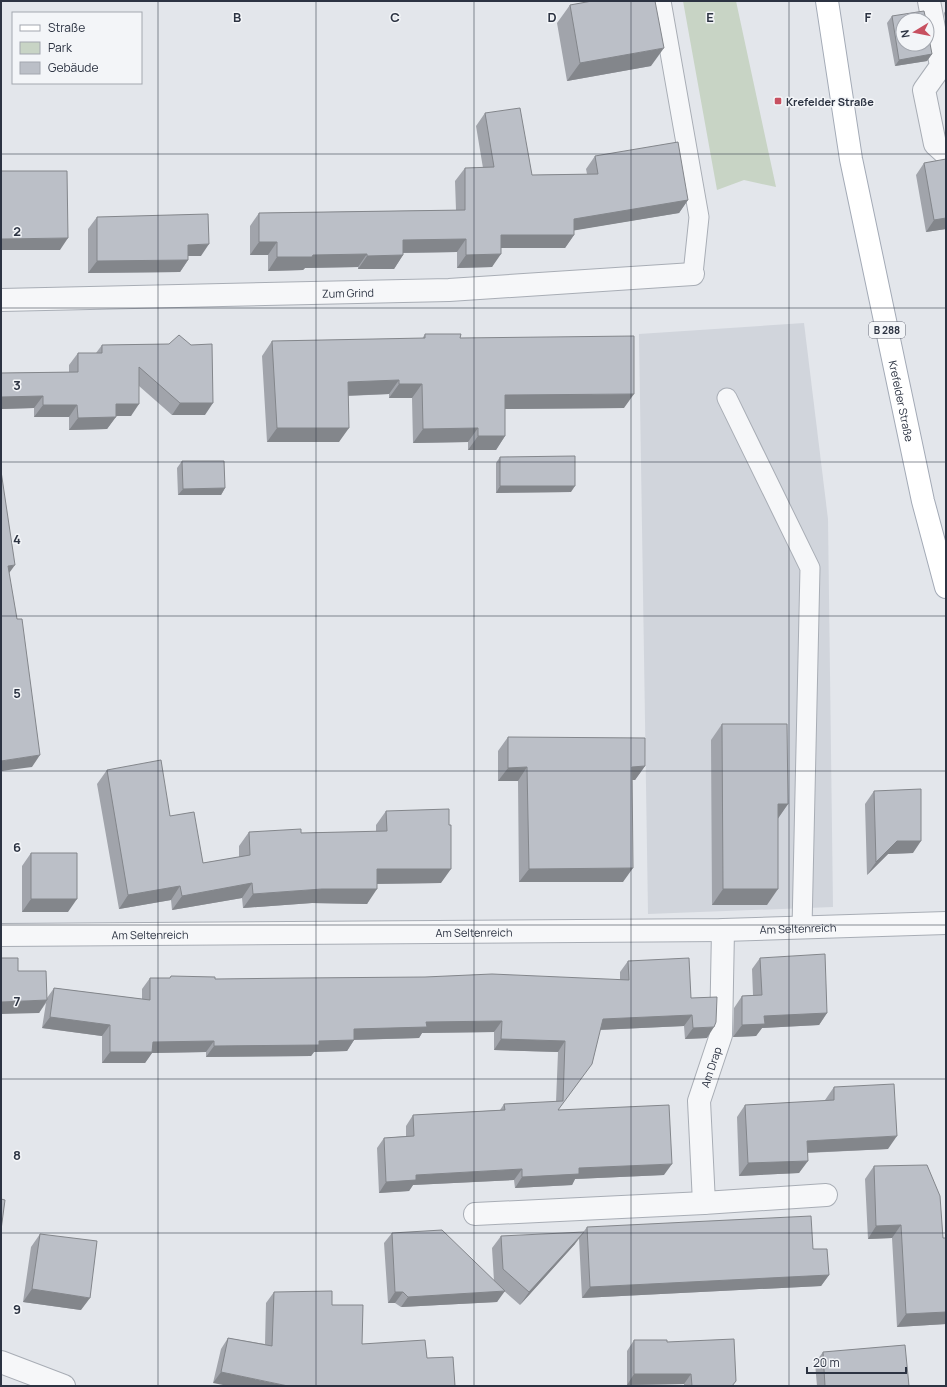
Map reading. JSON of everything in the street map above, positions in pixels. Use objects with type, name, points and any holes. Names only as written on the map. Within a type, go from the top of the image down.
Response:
[{"type":"main road","name":"Krefelder Straße","points":[[827,1],[851,159],[923,501],[946,588]]},
{"type":"street","points":[[929,1],[941,66],[924,90],[935,144],[946,154]]},
{"type":"street","name":"Zum Grind","points":[[1,300],[449,290],[693,274]]},
{"type":"street","name":"Am Seltenreich","points":[[1,936],[723,930],[946,923]]},
{"type":"street","name":"Am Drap","points":[[704,1203],[698,1101],[721,1034],[723,930]]},
{"type":"street","points":[[475,1214],[704,1203],[826,1195]]},
{"type":"street","points":[[1,1362],[64,1386]]},
{"type":"lane","points":[[661,1],[700,217],[693,274]]},
{"type":"lane","points":[[727,398],[810,568],[802,928]]},
{"type":"shaded area","points":[[804,323],[828,519],[833,907],[648,914],[639,334]]},
{"type":"green space","points":[[683,1],[736,1],[776,187],[744,180],[717,190]]},
{"type":"building","points":[[592,1],[655,1],[664,48],[580,63],[570,5]]},
{"type":"building","points":[[892,16],[895,16],[895,35]]},
{"type":"building","points":[[898,52],[932,52],[932,54],[899,60]]},
{"type":"building","points":[[520,108],[532,175],[598,174],[595,156],[678,142],[688,200],[574,219],[574,235],[501,235],[501,254],[466,255],[466,239],[403,240],[403,255],[367,256],[367,254],[277,257],[277,242],[259,242],[259,213],[465,210],[465,168],[494,167],[485,113]]},
{"type":"building","points":[[946,159],[946,218],[934,220],[924,163]]},
{"type":"building","points":[[1,171],[67,171],[68,238],[1,239]]},
{"type":"building","points":[[208,214],[209,244],[188,245],[188,260],[97,261],[97,217]]},
{"type":"building","points":[[425,334],[461,334],[460,338],[634,336],[634,394],[505,395],[505,436],[478,436],[478,428],[423,429],[422,384],[399,384],[399,380],[348,382],[349,428],[277,428],[272,341],[425,338]]},
{"type":"building","points":[[179,335],[191,345],[212,344],[213,403],[180,403],[139,367],[139,404],[116,404],[116,417],[78,418],[77,405],[43,405],[43,396],[1,397],[1,373],[78,372],[78,353],[102,353],[102,345],[169,344]]},
{"type":"building","points":[[575,456],[575,486],[500,486],[500,457]]},
{"type":"building","points":[[182,461],[224,461],[225,488],[183,489]]},
{"type":"building","points":[[1,471],[15,565],[8,566],[17,619],[22,619],[40,755],[1,761]]},
{"type":"building","points":[[722,724],[787,724],[788,804],[778,804],[778,889],[723,889]]},
{"type":"building","points":[[508,737],[645,738],[645,766],[632,767],[633,868],[529,869],[527,767],[508,768]]},
{"type":"building","points":[[161,760],[170,816],[194,812],[203,863],[250,855],[249,832],[301,829],[301,833],[387,831],[386,811],[449,809],[449,825],[451,825],[451,869],[377,869],[377,889],[322,889],[253,894],[252,883],[182,896],[180,886],[128,895],[107,770]]},
{"type":"building","points":[[921,789],[921,841],[897,841],[876,862],[874,791]]},
{"type":"building","points":[[31,853],[77,853],[77,899],[31,899]]},
{"type":"building","points":[[825,954],[827,1013],[764,1016],[765,1024],[742,1025],[742,996],[762,995],[760,958]]},
{"type":"building","points":[[1,958],[18,958],[18,971],[46,971],[47,1000],[1,1002]]},
{"type":"building","points":[[689,958],[691,998],[717,997],[716,1022],[714,1027],[693,1028],[692,1015],[603,1019],[592,1064],[558,1110],[669,1105],[672,1164],[579,1168],[579,1174],[522,1177],[522,1169],[416,1175],[416,1180],[386,1182],[384,1138],[414,1136],[413,1115],[505,1110],[504,1104],[563,1101],[565,1041],[501,1039],[502,1021],[426,1022],[427,1027],[354,1029],[354,1040],[319,1041],[319,1045],[214,1046],[214,1041],[153,1042],[152,1052],[110,1052],[110,1025],[50,1017],[54,988],[150,1000],[150,978],[170,978],[171,976],[215,977],[215,979],[425,977],[492,974],[629,980],[628,961]]},
{"type":"building","points":[[894,1084],[897,1136],[807,1141],[808,1161],[748,1163],[745,1105],[834,1100],[834,1087]]},
{"type":"building","points":[[927,1165],[940,1196],[943,1238],[946,1238],[946,1312],[906,1314],[901,1225],[876,1226],[874,1166]]},
{"type":"building","points":[[1,1199],[5,1200],[1,1230]]},
{"type":"building","points":[[811,1216],[813,1249],[827,1249],[829,1275],[590,1287],[587,1227]]},
{"type":"building","points":[[442,1230],[505,1291],[408,1297],[403,1292],[395,1292],[392,1233]]},
{"type":"building","points":[[584,1232],[529,1292],[503,1269],[501,1236]]},
{"type":"building","points":[[40,1234],[97,1241],[90,1298],[32,1289]]},
{"type":"building","points":[[332,1291],[332,1305],[363,1305],[362,1344],[425,1340],[427,1358],[453,1357],[455,1386],[288,1386],[221,1372],[228,1338],[272,1346],[274,1292]]},
{"type":"building","points":[[734,1339],[736,1381],[732,1386],[692,1386],[691,1374],[634,1374],[634,1340],[667,1340],[667,1342]]},
{"type":"building","points":[[905,1345],[909,1386],[825,1386],[823,1352]]},
{"type":"place","name":"Krefelder Straße","points":[[778,101]]}]
